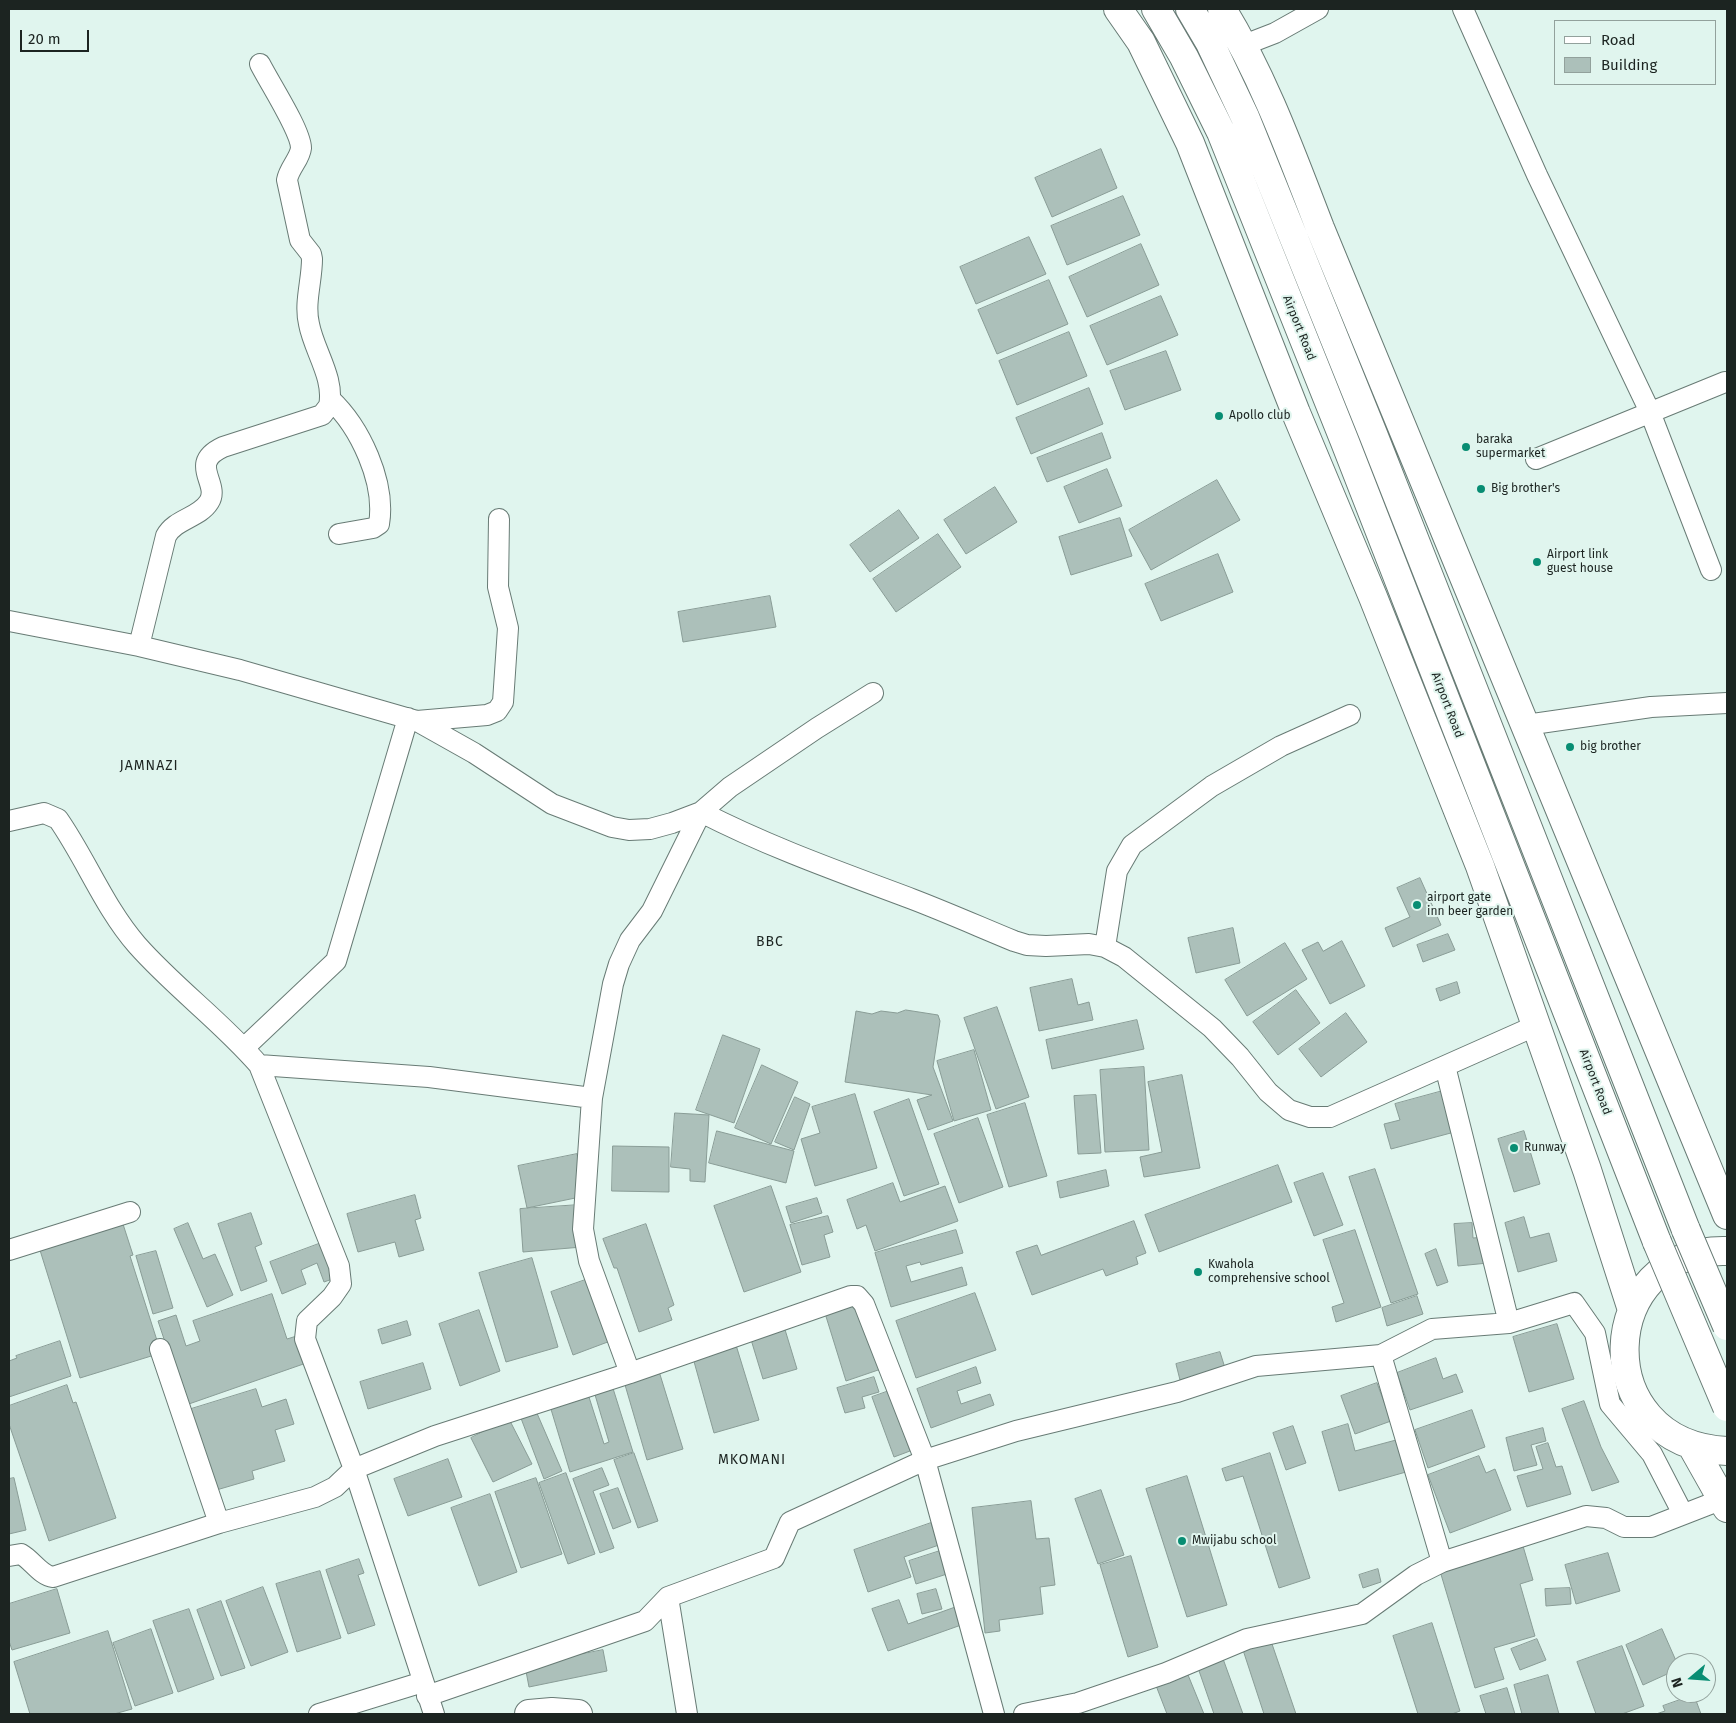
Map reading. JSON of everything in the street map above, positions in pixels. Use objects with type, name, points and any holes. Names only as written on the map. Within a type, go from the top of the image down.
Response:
[{"type":"main road","points":[[1118,9],[1141,42],[1190,143],[1296,413],[1369,588],[1480,866],[1587,1170],[1632,1310]]},
{"type":"main road","name":"Airport Road","points":[[1156,9],[1184,57],[1221,132],[1345,442],[1657,1242],[1727,1407]]},
{"type":"main road","points":[[1190,9],[1210,43],[1245,117],[1373,434],[1686,1230],[1727,1326]]},
{"type":"main road","points":[[1222,9],[1244,45],[1282,129],[1324,237],[1727,1215]]},
{"type":"main road","points":[[1727,1251],[1708,1252],[1677,1262],[1650,1282],[1632,1310],[1625,1335],[1624,1353],[1631,1387],[1649,1417],[1676,1439],[1692,1446],[1727,1451]]},
{"type":"main road","points":[[1692,1446],[1725,1503]]},
{"type":"main road","points":[[529,1714],[552,1712],[578,1714]]},
{"type":"street","points":[[1244,45],[1274,33],[1318,9]]},
{"type":"street","points":[[1463,9],[1529,157],[1650,412],[1711,570]]},
{"type":"street","points":[[139,646],[166,536],[176,524],[196,514],[209,502],[211,495],[206,464],[209,456],[223,447],[322,415],[329,406],[330,399],[325,372],[308,324],[312,259],[311,254],[300,240],[287,180],[289,171],[299,156],[300,138],[260,64]]},
{"type":"street","points":[[1536,459],[1725,382]]},
{"type":"street","points":[[330,399],[352,424],[370,458],[380,503],[379,524],[373,528],[339,534]]},
{"type":"street","points":[[413,719],[487,715],[497,711],[503,702],[508,628],[498,587],[499,519]]},
{"type":"street","points":[[9,621],[139,646],[240,670],[413,719],[474,753],[552,804],[612,827],[630,830],[650,829],[701,812],[746,776],[873,693]]},
{"type":"street","points":[[1526,725],[1651,707],[1727,702]]},
{"type":"street","points":[[1105,947],[1117,871],[1132,845],[1212,786],[1281,746],[1350,716]]},
{"type":"street","points":[[244,1048],[336,961],[413,719]]},
{"type":"street","points":[[701,812],[740,832],[827,869],[913,899],[1014,941],[1027,945],[1089,944],[1105,947],[1124,957],[1191,1010],[1240,1057],[1268,1092],[1289,1110],[1310,1117],[1330,1117],[1535,1026]]},
{"type":"street","points":[[630,1372],[589,1260],[583,1229],[592,1098],[613,984],[619,964],[630,940],[652,911],[701,812]]},
{"type":"street","points":[[9,821],[44,813],[58,818],[104,897],[136,944],[194,1002],[244,1048],[259,1065],[339,1266],[341,1284],[332,1297],[307,1321],[305,1339],[354,1469],[428,1697]]},
{"type":"street","points":[[259,1065],[429,1076],[592,1098]]},
{"type":"street","points":[[1445,1066],[1509,1323]]},
{"type":"street","points":[[9,1250],[130,1212]]},
{"type":"street","points":[[9,1556],[21,1554],[33,1561],[46,1576],[53,1577],[219,1524],[315,1497],[335,1487],[354,1469],[435,1436],[630,1372],[851,1296],[856,1296],[864,1304],[925,1460],[994,1714]]},
{"type":"street","points":[[319,1714],[428,1697],[645,1621],[668,1597],[774,1558],[790,1522],[925,1460],[1016,1431],[1177,1392],[1256,1366],[1381,1355],[1432,1329],[1509,1323],[1574,1302],[1595,1333],[1610,1404],[1652,1454],[1683,1514]]},
{"type":"street","points":[[160,1349],[219,1524]]},
{"type":"street","points":[[1381,1355],[1442,1562]]},
{"type":"street","points":[[1024,1714],[1078,1703],[1166,1674],[1247,1639],[1362,1614],[1416,1575],[1442,1562],[1586,1516],[1606,1518],[1624,1527],[1651,1527],[1683,1514],[1725,1503]]},
{"type":"street","points":[[668,1597],[687,1714]]},
{"type":"building","points":[[1101,149],[1117,188],[1052,217],[1035,178]]},
{"type":"building","points":[[1123,196],[1140,235],[1067,265],[1051,226]]},
{"type":"building","points":[[1029,237],[1046,274],[976,304],[960,267]]},
{"type":"building","points":[[1141,244],[1159,285],[1087,317],[1069,277]]},
{"type":"building","points":[[1049,280],[1068,324],[997,354],[978,310]]},
{"type":"building","points":[[1161,296],[1178,335],[1107,365],[1090,326]]},
{"type":"building","points":[[1069,332],[1087,376],[1017,405],[999,361]]},
{"type":"building","points":[[1166,351],[1181,390],[1125,410],[1110,371]]},
{"type":"building","points":[[1089,388],[1103,424],[1031,454],[1016,418]]},
{"type":"building","points":[[1102,433],[1111,458],[1047,482],[1037,458]]},
{"type":"building","points":[[1107,469],[1122,506],[1079,523],[1064,487]]},
{"type":"building","points":[[1217,480],[1240,520],[1151,570],[1129,530]]},
{"type":"building","points":[[995,487],[1017,522],[966,554],[944,520]]},
{"type":"building","points":[[899,510],[919,538],[870,572],[850,545]]},
{"type":"building","points":[[1120,518],[1132,556],[1071,575],[1059,537]]},
{"type":"building","points":[[938,534],[961,567],[896,612],[873,579]]},
{"type":"building","points":[[1218,554],[1233,592],[1161,621],[1145,584]]},
{"type":"building","points":[[770,596],[776,627],[683,642],[678,612]]},
{"type":"building","points":[[1420,878],[1441,925],[1393,947],[1385,928],[1410,917],[1397,888]]},
{"type":"building","points":[[1233,928],[1240,963],[1196,973],[1188,938]]},
{"type":"building","points":[[1448,934],[1455,950],[1423,962],[1417,945]]},
{"type":"building","points":[[1342,941],[1365,986],[1330,1004],[1302,950],[1318,942],[1323,951]]},
{"type":"building","points":[[1285,943],[1307,979],[1247,1016],[1225,980]]},
{"type":"building","points":[[1072,979],[1078,1005],[1089,1002],[1093,1020],[1039,1031],[1030,988]]},
{"type":"building","points":[[1457,982],[1460,993],[1440,1001],[1436,989]]},
{"type":"building","points":[[1296,990],[1320,1023],[1278,1055],[1253,1022]]},
{"type":"building","points":[[997,1007],[1029,1097],[996,1109],[964,1018]]},
{"type":"building","points":[[906,1010],[938,1015],[940,1021],[933,1067],[953,1121],[928,1130],[917,1100],[932,1095],[845,1082],[856,1011],[872,1014],[881,1011],[897,1013]]},
{"type":"building","points":[[1346,1013],[1367,1042],[1321,1077],[1299,1049]]},
{"type":"building","points":[[1137,1020],[1144,1049],[1052,1069],[1046,1040]]},
{"type":"building","points":[[723,1035],[760,1049],[734,1123],[696,1110]]},
{"type":"building","points":[[974,1050],[991,1110],[954,1121],[937,1061]]},
{"type":"building","points":[[762,1065],[798,1082],[771,1144],[735,1128]]},
{"type":"building","points":[[1144,1067],[1149,1150],[1105,1152],[1100,1070]]},
{"type":"building","points":[[1182,1075],[1200,1168],[1144,1177],[1140,1157],[1162,1152],[1148,1082]]},
{"type":"building","points":[[1450,1089],[1462,1130],[1391,1149],[1384,1124],[1400,1120],[1395,1104]]},
{"type":"building","points":[[855,1094],[877,1168],[815,1186],[801,1139],[820,1133],[812,1107]]},
{"type":"building","points":[[1096,1095],[1101,1153],[1078,1154],[1074,1096]]},
{"type":"building","points":[[795,1097],[810,1104],[794,1150],[775,1142]]},
{"type":"building","points":[[909,1099],[939,1184],[904,1196],[874,1112]]},
{"type":"building","points":[[1025,1103],[1047,1176],[1009,1187],[987,1115]]},
{"type":"building","points":[[675,1113],[709,1115],[705,1182],[690,1181],[690,1169],[671,1167]]},
{"type":"building","points":[[978,1118],[1003,1187],[959,1203],[934,1134]]},
{"type":"building","points":[[717,1131],[794,1151],[786,1183],[709,1163]]},
{"type":"building","points":[[1524,1131],[1540,1184],[1514,1192],[1498,1139]]},
{"type":"building","points":[[613,1146],[669,1147],[669,1192],[612,1191]]},
{"type":"building","points":[[577,1154],[585,1196],[527,1208],[518,1166]]},
{"type":"building","points":[[1278,1165],[1292,1202],[1159,1252],[1145,1215]]},
{"type":"building","points":[[1375,1169],[1418,1294],[1391,1303],[1349,1177]]},
{"type":"building","points":[[1106,1170],[1109,1186],[1060,1198],[1057,1182]]},
{"type":"building","points":[[1323,1173],[1343,1225],[1314,1236],[1294,1183]]},
{"type":"building","points":[[893,1183],[900,1202],[945,1186],[958,1221],[875,1251],[866,1225],[857,1229],[847,1200]]},
{"type":"building","points":[[771,1186],[801,1272],[744,1292],[714,1206]]},
{"type":"building","points":[[415,1195],[421,1218],[415,1220],[424,1250],[399,1257],[395,1242],[358,1252],[347,1214]]},
{"type":"building","points":[[817,1198],[822,1213],[791,1223],[786,1207]]},
{"type":"building","points":[[579,1205],[582,1247],[523,1252],[520,1209]]},
{"type":"building","points":[[251,1213],[262,1244],[255,1247],[267,1281],[241,1291],[218,1224]]},
{"type":"building","points":[[828,1216],[833,1232],[824,1235],[830,1257],[802,1265],[790,1225]]},
{"type":"building","points":[[1524,1217],[1530,1238],[1549,1233],[1557,1261],[1518,1272],[1505,1223]]},
{"type":"building","points":[[122,1221],[133,1255],[130,1256],[161,1353],[80,1378],[39,1247]]},
{"type":"building","points":[[1134,1221],[1146,1253],[1136,1257],[1138,1264],[1106,1276],[1103,1269],[1032,1295],[1016,1252],[1037,1245],[1041,1255]]},
{"type":"building","points":[[188,1223],[203,1259],[215,1254],[233,1295],[207,1307],[174,1229]]},
{"type":"building","points":[[1472,1223],[1473,1238],[1486,1237],[1488,1263],[1458,1266],[1454,1224]]},
{"type":"building","points":[[646,1224],[674,1305],[668,1308],[672,1320],[639,1332],[617,1268],[614,1268],[603,1239]]},
{"type":"building","points":[[956,1230],[963,1253],[921,1265],[920,1262],[906,1266],[911,1282],[962,1267],[967,1285],[891,1307],[875,1253]]},
{"type":"building","points":[[1355,1230],[1381,1307],[1336,1322],[1332,1307],[1344,1303],[1323,1240]]},
{"type":"building","points":[[324,1242],[338,1277],[324,1282],[317,1263],[301,1270],[306,1284],[282,1294],[270,1262]]},
{"type":"building","points":[[1436,1249],[1448,1282],[1437,1286],[1425,1254]]},
{"type":"building","points":[[156,1251],[173,1308],[153,1314],[136,1256]]},
{"type":"building","points":[[532,1258],[558,1347],[506,1362],[479,1273]]},
{"type":"building","points":[[591,1278],[613,1340],[573,1355],[551,1292]]},
{"type":"building","points":[[975,1293],[996,1350],[916,1378],[896,1321]]},
{"type":"building","points":[[272,1294],[287,1339],[303,1334],[312,1361],[186,1405],[158,1321],[176,1315],[186,1346],[200,1341],[193,1321]]},
{"type":"building","points":[[1417,1296],[1423,1314],[1387,1326],[1382,1308]]},
{"type":"building","points":[[857,1299],[884,1368],[846,1381],[824,1310]]},
{"type":"building","points":[[479,1310],[500,1371],[460,1386],[439,1324]]},
{"type":"building","points":[[407,1321],[411,1335],[382,1344],[378,1330]]},
{"type":"building","points":[[783,1323],[797,1369],[763,1379],[749,1333]]},
{"type":"building","points":[[1557,1324],[1574,1379],[1529,1392],[1513,1337]]},
{"type":"building","points":[[60,1341],[71,1376],[9,1397],[9,1361],[17,1358],[16,1356]]},
{"type":"building","points":[[736,1345],[759,1420],[714,1433],[693,1358]]},
{"type":"building","points":[[1220,1352],[1225,1368],[1180,1380],[1176,1364]]},
{"type":"building","points":[[1436,1358],[1443,1379],[1456,1374],[1463,1392],[1410,1410],[1397,1373]]},
{"type":"building","points":[[423,1363],[431,1389],[368,1409],[360,1382]]},
{"type":"building","points":[[976,1367],[981,1383],[957,1391],[961,1404],[990,1394],[994,1405],[931,1428],[917,1389]]},
{"type":"building","points":[[658,1368],[683,1449],[647,1460],[623,1378]]},
{"type":"building","points":[[874,1377],[879,1392],[862,1397],[865,1408],[845,1413],[837,1388]]},
{"type":"building","points":[[611,1382],[633,1452],[570,1472],[550,1406],[588,1394],[604,1444],[609,1442],[593,1388]]},
{"type":"building","points":[[1377,1383],[1391,1421],[1355,1434],[1341,1396]]},
{"type":"building","points":[[67,1385],[73,1403],[76,1402],[116,1518],[49,1541],[9,1424],[9,1406]]},
{"type":"building","points":[[256,1389],[262,1407],[286,1399],[294,1424],[275,1430],[285,1461],[252,1471],[254,1479],[213,1491],[188,1410]]},
{"type":"building","points":[[889,1391],[910,1451],[894,1457],[872,1397]]},
{"type":"building","points":[[1584,1401],[1601,1447],[1619,1482],[1592,1491],[1562,1409]]},
{"type":"building","points":[[1472,1410],[1485,1447],[1428,1468],[1415,1430]]},
{"type":"building","points":[[536,1411],[562,1471],[544,1479],[519,1413]]},
{"type":"building","points":[[509,1419],[532,1464],[493,1482],[471,1438]]},
{"type":"building","points":[[1348,1424],[1355,1451],[1396,1440],[1406,1472],[1339,1491],[1322,1432]]},
{"type":"building","points":[[1293,1426],[1306,1463],[1286,1470],[1273,1433]]},
{"type":"building","points":[[1543,1428],[1546,1441],[1531,1445],[1537,1465],[1514,1471],[1506,1438]]},
{"type":"building","points":[[1548,1443],[1556,1467],[1562,1466],[1571,1494],[1527,1507],[1517,1476],[1543,1469],[1536,1447]]},
{"type":"building","points":[[634,1453],[658,1521],[638,1528],[614,1460]]},
{"type":"building","points":[[1270,1453],[1310,1578],[1279,1588],[1243,1476],[1226,1481],[1222,1469]]},
{"type":"building","points":[[1479,1456],[1486,1473],[1495,1469],[1511,1510],[1450,1533],[1428,1475]]},
{"type":"building","points":[[448,1459],[462,1497],[408,1516],[394,1479]]},
{"type":"building","points":[[602,1468],[609,1485],[593,1491],[614,1548],[600,1553],[573,1479]]},
{"type":"building","points":[[566,1473],[595,1554],[568,1564],[539,1483]]},
{"type":"building","points":[[1187,1476],[1227,1605],[1187,1617],[1146,1489]]},
{"type":"building","points":[[14,1478],[26,1530],[9,1534],[9,1479]]},
{"type":"building","points":[[536,1478],[562,1554],[521,1568],[495,1492]]},
{"type":"building","points":[[618,1488],[631,1522],[613,1529],[600,1494]]},
{"type":"building","points":[[1101,1490],[1124,1555],[1098,1564],[1075,1499]]},
{"type":"building","points":[[490,1494],[517,1572],[479,1586],[451,1508]]},
{"type":"building","points":[[1031,1501],[1036,1539],[1049,1538],[1055,1585],[1040,1587],[1043,1614],[999,1620],[1000,1631],[985,1633],[972,1508]]},
{"type":"building","points":[[931,1523],[939,1545],[904,1557],[911,1577],[868,1592],[854,1550]]},
{"type":"building","points":[[1523,1546],[1533,1580],[1520,1584],[1535,1636],[1494,1648],[1504,1679],[1475,1688],[1440,1571]]},
{"type":"building","points":[[940,1551],[947,1574],[916,1584],[909,1561]]},
{"type":"building","points":[[1608,1553],[1620,1591],[1576,1604],[1565,1565]]},
{"type":"building","points":[[1131,1556],[1158,1647],[1128,1657],[1100,1565]]},
{"type":"building","points":[[359,1559],[364,1573],[358,1575],[375,1625],[348,1634],[326,1570]]},
{"type":"building","points":[[1378,1569],[1381,1582],[1363,1588],[1359,1575]]},
{"type":"building","points":[[320,1571],[341,1638],[297,1652],[276,1584]]},
{"type":"building","points":[[263,1587],[288,1652],[251,1666],[226,1601]]},
{"type":"building","points":[[1570,1588],[1571,1604],[1546,1606],[1545,1589]]},
{"type":"building","points":[[57,1589],[70,1633],[12,1650],[9,1641],[9,1604]]},
{"type":"building","points":[[936,1589],[942,1609],[922,1614],[917,1594]]},
{"type":"building","points":[[899,1600],[908,1624],[958,1606],[964,1624],[888,1651],[872,1609]]},
{"type":"building","points":[[221,1601],[245,1668],[221,1676],[197,1610]]},
{"type":"building","points":[[189,1609],[214,1679],[178,1692],[153,1621]]},
{"type":"building","points":[[1432,1623],[1460,1711],[1452,1714],[1418,1714],[1393,1636]]},
{"type":"building","points":[[151,1629],[173,1693],[135,1706],[113,1643]]},
{"type":"building","points":[[1662,1629],[1673,1653],[1666,1653],[1666,1675],[1643,1685],[1626,1645]]},
{"type":"building","points":[[108,1631],[132,1709],[114,1714],[30,1714],[14,1662]]},
{"type":"building","points":[[1537,1639],[1546,1660],[1520,1670],[1511,1649]]},
{"type":"building","points":[[1271,1641],[1296,1714],[1264,1714],[1243,1650]]},
{"type":"building","points":[[1622,1646],[1644,1706],[1622,1714],[1596,1714],[1577,1662]]},
{"type":"building","points":[[603,1650],[607,1671],[529,1687],[525,1666]]},
{"type":"building","points":[[1222,1656],[1243,1714],[1214,1714],[1197,1665]]},
{"type":"building","points":[[1186,1670],[1204,1714],[1167,1714],[1155,1683]]},
{"type":"building","points":[[1548,1675],[1559,1714],[1522,1714],[1514,1685]]},
{"type":"building","points":[[1507,1688],[1515,1714],[1486,1714],[1480,1696]]},
{"type":"building","points":[[1671,1703],[1697,1703],[1701,1714],[1656,1714],[1665,1711],[1663,1706]]},
{"type":"place","name":"Apollo club","points":[[1219,416]]},
{"type":"place","name":"baraka supermarket","points":[[1466,447]]},
{"type":"place","name":"Big brother's","points":[[1481,489]]},
{"type":"place","name":"Airport link guest house","points":[[1537,562]]},
{"type":"place","name":"big brother","points":[[1570,747]]},
{"type":"place","name":"airport gate inn beer garden","points":[[1417,905]]},
{"type":"place","name":"Runway","points":[[1514,1148]]},
{"type":"place","name":"Kwahola comprehensive school","points":[[1198,1272]]},
{"type":"place","name":"Mwijabu school","points":[[1182,1541]]},
{"type":"district","name":"JAMNAZI","points":[[149,766]]},
{"type":"district","name":"BBC","points":[[770,942]]},
{"type":"district","name":"MKOMANI","points":[[752,1460]]}]
